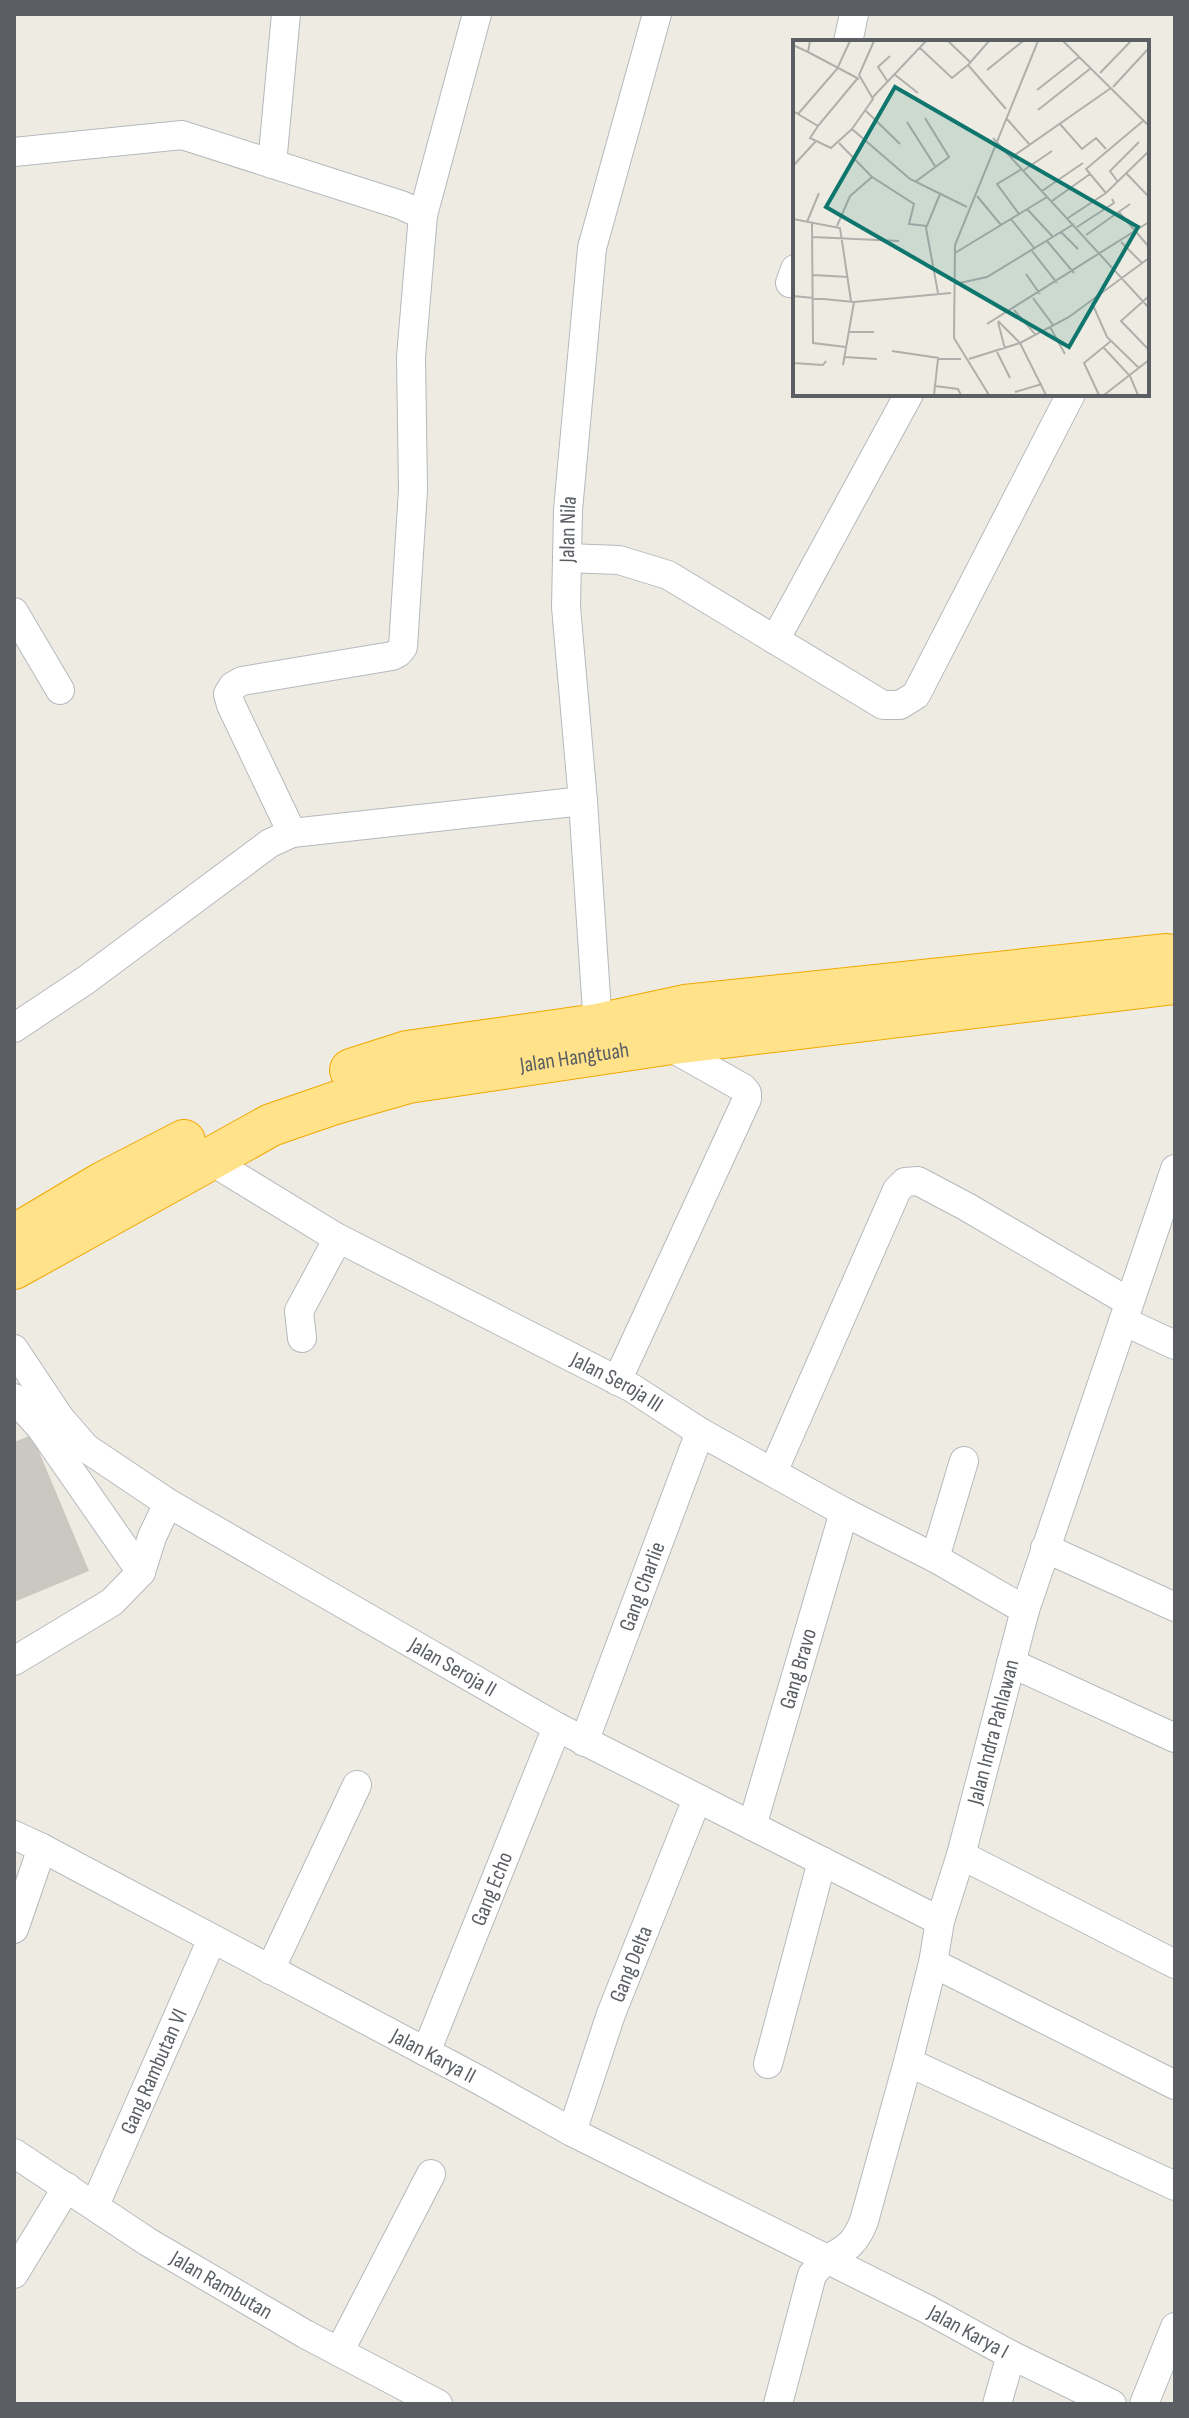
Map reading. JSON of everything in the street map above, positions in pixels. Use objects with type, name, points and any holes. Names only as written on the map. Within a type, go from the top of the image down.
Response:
[{"type":"highway","name":"Jalan Hangtuah","points":[[14,1236],[208,1159],[271,1125],[335,1103],[408,1082],[599,1040],[685,1006],[1175,954]]},
{"type":"highway","name":"Jalan Hangtuah","points":[[14,1268],[110,1197],[277,1093],[407,1052],[599,1040],[665,1044],[1175,983]]},
{"type":"street","points":[[272,164],[286,14]]},
{"type":"street","points":[[292,833],[228,694],[233,686],[242,681],[392,656],[403,647],[413,490],[411,357],[423,215],[477,14]]},
{"type":"street","name":"Jalan Nila","points":[[599,1040],[566,607],[569,495],[592,248],[657,14]]},
{"type":"street","points":[[848,40],[854,14]]},
{"type":"street","points":[[14,152],[182,135],[401,205],[423,215]]},
{"type":"street","points":[[775,640],[908,396]]},
{"type":"street","points":[[567,558],[619,560],[668,575],[883,705],[900,705],[916,695],[1070,396]]},
{"type":"street","points":[[14,612],[60,690]]},
{"type":"street","points":[[14,1028],[86,980],[270,843],[292,833],[583,801]]},
{"type":"street","points":[[617,1381],[747,1099],[743,1088],[665,1044]]},
{"type":"street","name":"Jalan Seroja III","points":[[208,1159],[334,1236],[646,1396],[700,1432],[1025,1610]]},
{"type":"street","name":"Jalan Indra Pahlawan","points":[[818,2271],[858,2238],[908,2062],[933,1963],[940,1921],[961,1855],[1025,1610],[1175,1171]]},
{"type":"street","points":[[773,1472],[891,1202],[905,1182],[918,1181],[967,1207],[1175,1345]]},
{"type":"street","points":[[302,1338],[299,1311],[335,1244],[334,1236]]},
{"type":"street","name":"Jalan Seroja II","points":[[14,1349],[60,1418],[86,1448],[168,1503],[584,1742],[940,1921]]},
{"type":"street","points":[[14,1398],[41,1428],[141,1572]]},
{"type":"street","name":"Gang Charlie","points":[[584,1742],[700,1432]]},
{"type":"street","points":[[935,1558],[964,1461]]},
{"type":"street","points":[[14,1661],[112,1602],[141,1572],[152,1537],[168,1503]]},
{"type":"street","name":"Gang Bravo","points":[[752,1826],[844,1512]]},
{"type":"street","points":[[1045,1548],[1175,1607]]},
{"type":"street","points":[[1011,1663],[1175,1738]]},
{"type":"street","name":"Gang Echo","points":[[426,2052],[557,1727]]},
{"type":"street","points":[[270,1970],[357,1785]]},
{"type":"street","name":"Gang Delta","points":[[572,2132],[611,2014],[697,1799]]},
{"type":"street","name":"Jalan Karya II","points":[[14,1835],[426,2052],[818,2271]]},
{"type":"street","points":[[14,1929],[42,1848]]},
{"type":"street","points":[[961,1855],[1175,1964]]},
{"type":"street","points":[[768,2064],[822,1861]]},
{"type":"street","name":"Gang Rambutan VI","points":[[95,2205],[212,1939]]},
{"type":"street","points":[[933,1963],[1175,2085]]},
{"type":"street","points":[[908,2062],[1175,2186]]},
{"type":"street","name":"Jalan Rambutan","points":[[14,2153],[148,2242],[429,2402]]},
{"type":"street","points":[[339,2352],[431,2174]]},
{"type":"street","points":[[14,2274],[67,2187]]},
{"type":"street","points":[[778,2404],[818,2271]]},
{"type":"street","name":"Jalan Karya I","points":[[818,2271],[925,2308],[1011,2355],[1112,2404]]},
{"type":"street","points":[[1144,2404],[1175,2327]]},
{"type":"street","points":[[997,2404],[1011,2355]]},
{"type":"building","points":[[32,1435],[89,1571],[14,1602],[14,1442]]}]
